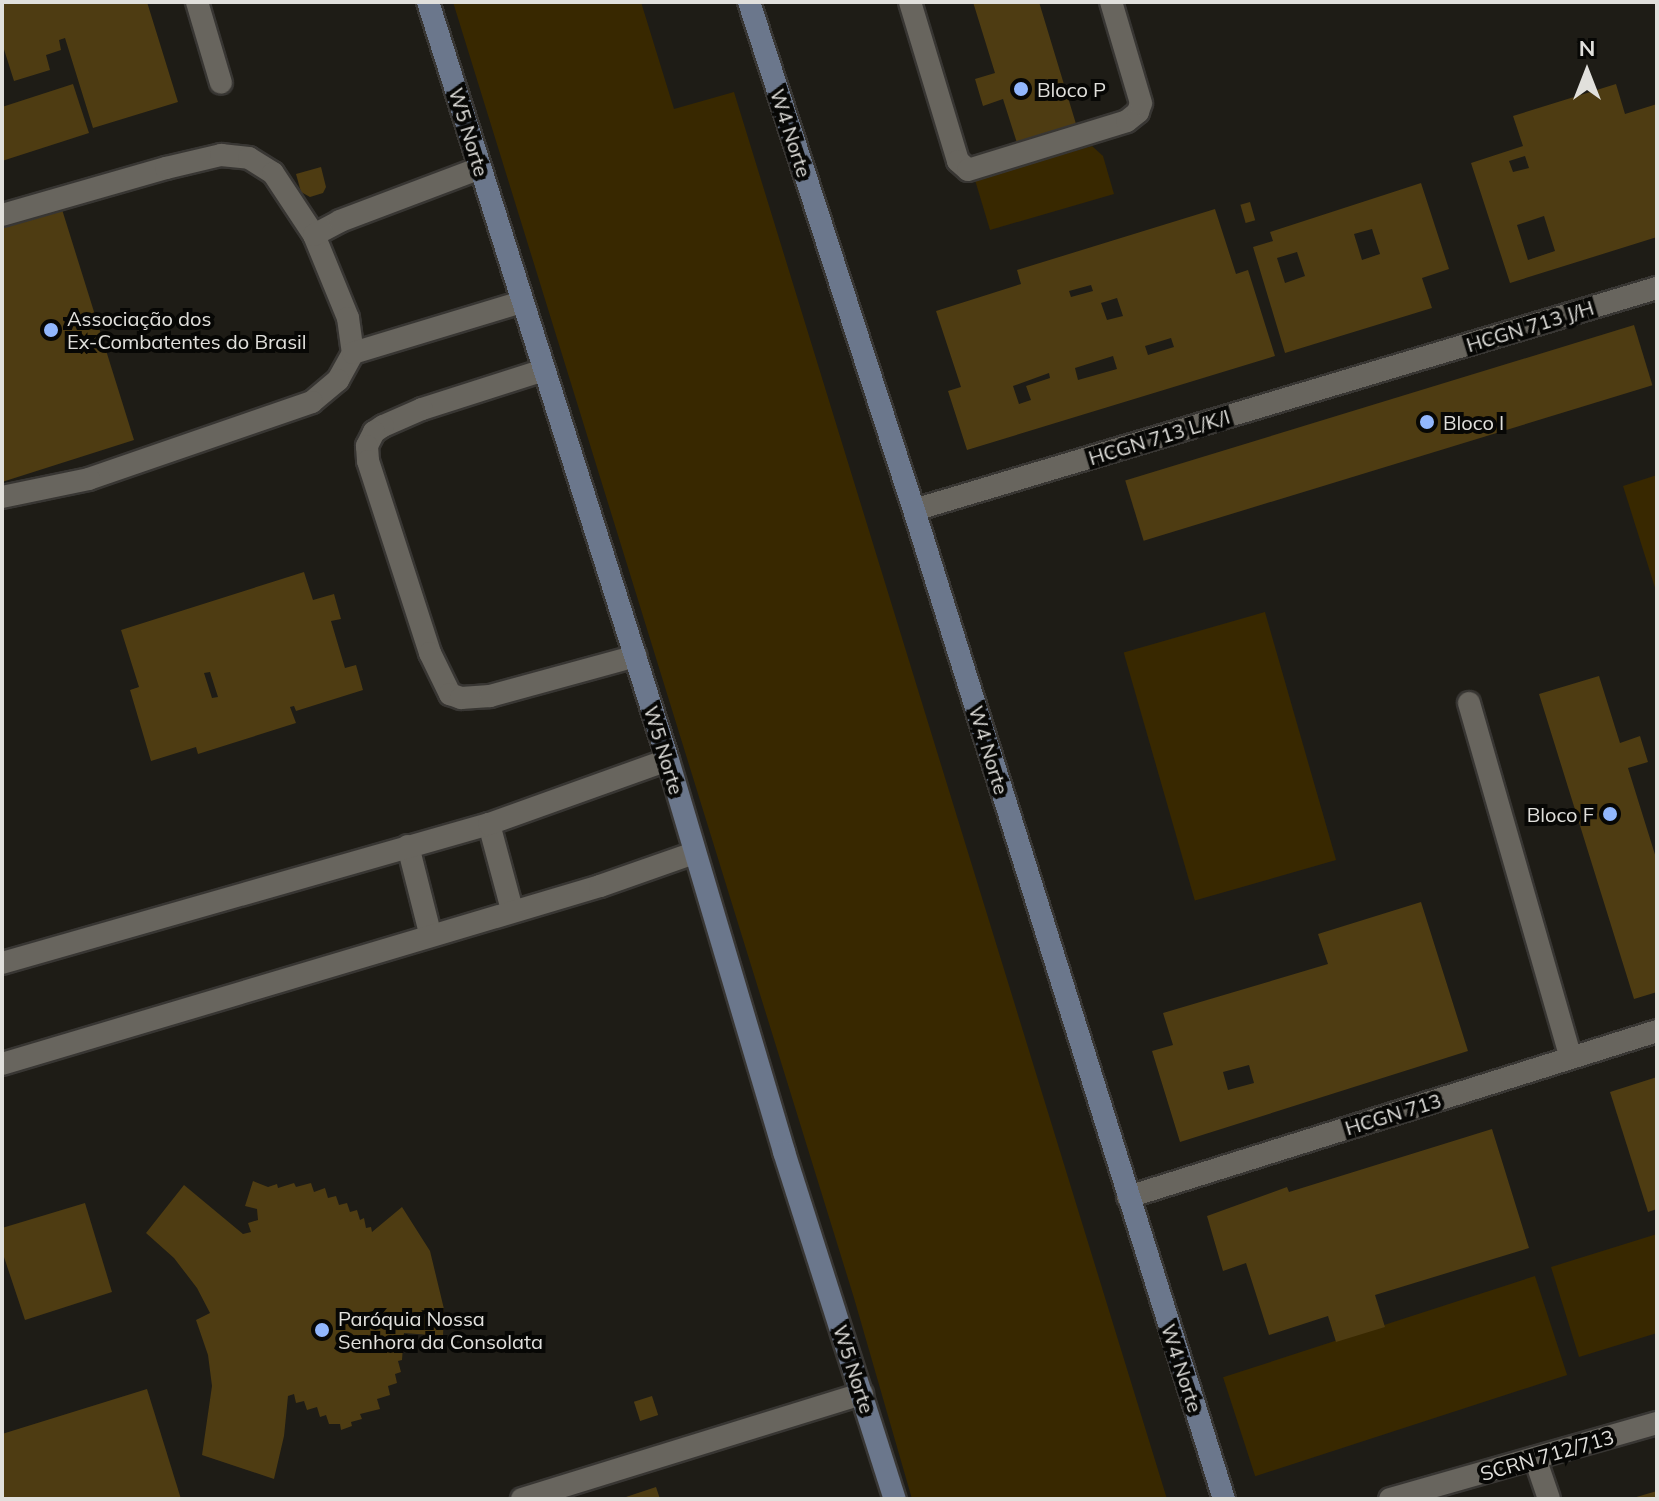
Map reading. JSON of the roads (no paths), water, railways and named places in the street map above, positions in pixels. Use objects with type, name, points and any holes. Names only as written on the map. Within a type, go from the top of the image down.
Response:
[{"type":"main road","name":"W5 Norte","points":[[428,2],[636,656],[784,1152],[895,1499]]},
{"type":"main road","name":"W4 Norte","points":[[749,2],[914,510],[1224,1499]]},
{"type":"street","points":[[197,2],[221,83]]},
{"type":"street","points":[[910,2],[958,161],[968,170],[1127,121],[1138,112],[1141,103],[1111,2]]},
{"type":"street","points":[[2,215],[221,155],[249,158],[273,173],[314,235],[348,318],[353,353],[338,380],[312,402],[89,479],[2,497]]},
{"type":"street","points":[[314,235],[340,221],[480,168]]},
{"type":"street","name":"HCGN 713 J/H","points":[[1403,364],[1657,288]]},
{"type":"street","points":[[353,353],[522,302]]},
{"type":"street","name":"HCGN 713 L/K/I","points":[[914,510],[1403,364]]},
{"type":"street","points":[[544,370],[422,409],[383,426],[374,432],[367,446],[368,461],[430,653],[450,694],[461,698],[490,696],[636,656]]},
{"type":"street","points":[[1469,703],[1571,1058]]},
{"type":"street","points":[[2,963],[489,824],[668,760]]},
{"type":"street","points":[[489,824],[512,910]]},
{"type":"street","points":[[408,846],[430,933]]},
{"type":"street","points":[[2,1064],[430,933],[600,886],[694,853]]},
{"type":"street","name":"HCGN 713","points":[[1128,1197],[1657,1031]]},
{"type":"street","points":[[522,1499],[862,1394]]},
{"type":"street","name":"SCRN 712/713","points":[[1390,1499],[1657,1423]]},
{"type":"street","points":[[1535,1458],[1549,1499]]},
{"type":"place","name":"Bloco P","points":[[1021,89]]},
{"type":"place","name":"Associação dos Ex-Combatentes do Brasil","points":[[51,330]]},
{"type":"place","name":"Bloco I","points":[[1427,422]]},
{"type":"place","name":"Bloco F","points":[[1610,814]]},
{"type":"place","name":"Paróquia Nossa Senhora da Consolata","points":[[322,1330]]}]
